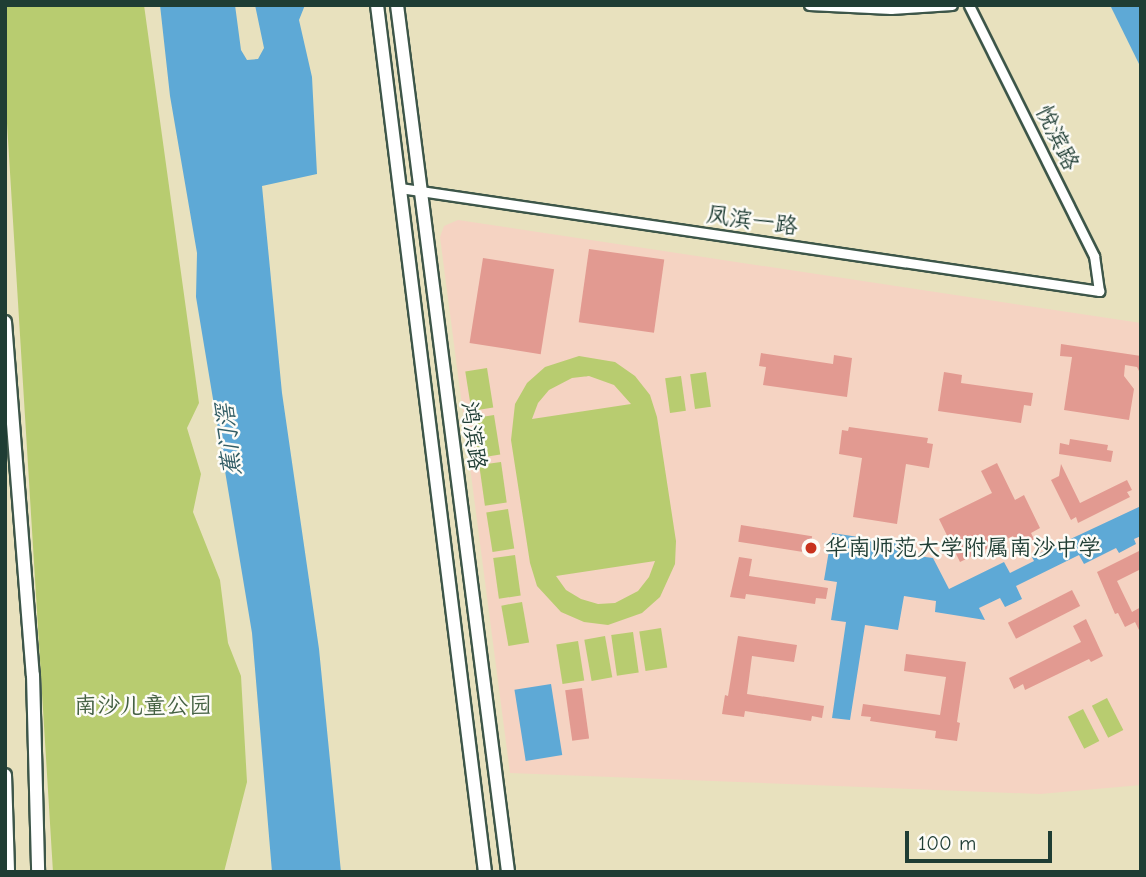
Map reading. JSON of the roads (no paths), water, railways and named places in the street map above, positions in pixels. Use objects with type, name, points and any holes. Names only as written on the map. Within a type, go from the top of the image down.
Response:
[{"type":"street","name":"鸿滨路","points":[[377,5],[485,872]]},
{"type":"street","name":"鸿滨路","points":[[397,5],[508,872]]},
{"type":"street","points":[[808,5],[891,9],[952,5]]},
{"type":"street","name":"悦滨路","points":[[970,5],[1094,256],[1099,291]]},
{"type":"street","name":"凤滨一路","points":[[400,188],[1099,291]]},
{"type":"street","points":[[5,322],[33,675],[38,872]]},
{"type":"street","points":[[5,775],[8,872]]},
{"type":"water","name":"蕉门滘","points":[[160,5],[235,5],[241,50],[247,60],[258,59],[264,48],[255,5],[305,5],[299,20],[312,77],[317,174],[262,186],[282,393],[319,649],[341,872],[272,872],[252,633],[196,297],[197,253],[170,96]]},
{"type":"water","points":[[1110,5],[1141,5],[1141,68]]},
{"type":"water","points":[[1141,506],[1141,536],[1134,539],[1136,544],[1119,553],[1116,548],[1084,564],[1079,555],[1016,586],[1022,599],[1005,607],[1000,598],[979,608],[985,620],[935,612],[936,601],[904,596],[898,630],[865,625],[850,720],[832,718],[846,622],[831,620],[837,582],[824,580],[832,533],[912,545],[910,555],[933,558],[949,589],[1004,562],[1010,573],[1034,561],[1032,557]]},
{"type":"water","points":[[551,684],[562,755],[526,761],[514,690]]},
{"type":"place","name":"华南师范大学附属南沙中学","points":[[811,548]]},
{"type":"park label","name":"南沙儿童公园","points":[[143,706]]}]
